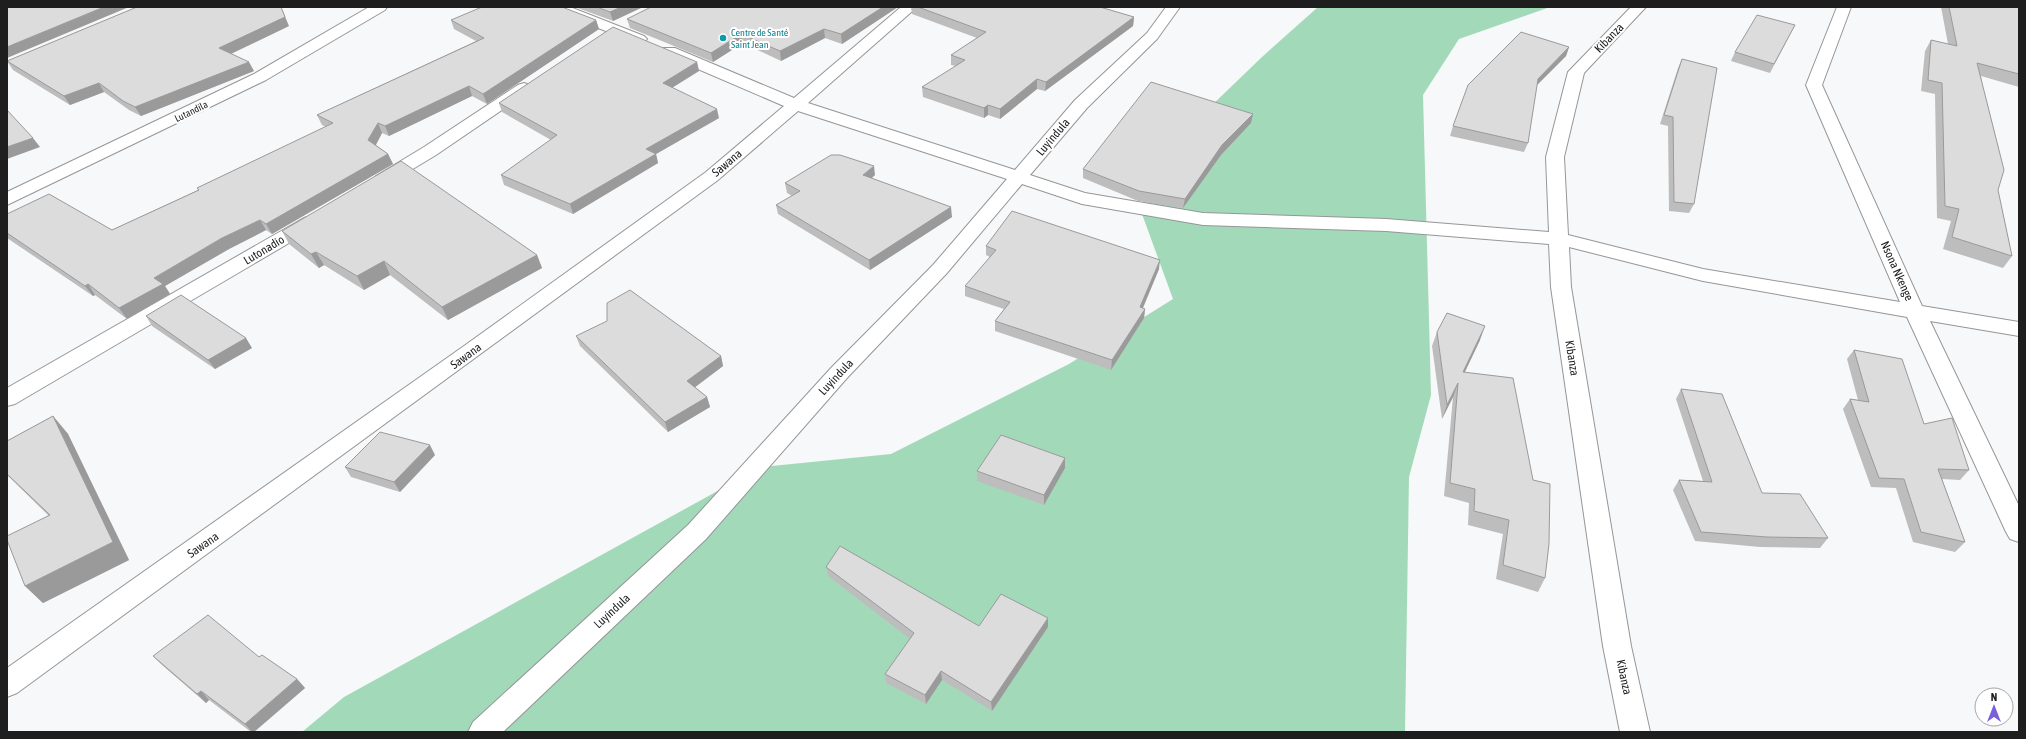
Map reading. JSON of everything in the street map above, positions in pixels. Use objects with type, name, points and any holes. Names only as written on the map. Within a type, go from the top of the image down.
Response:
[{"type":"street","points":[[557,7],[614,28],[797,105],[1082,198],[1202,219],[1386,225],[1559,239],[1703,275],[1914,309],[2019,329]]},
{"type":"street","name":"Sawana","points":[[7,684],[466,356],[712,176],[910,7]]},
{"type":"street","name":"Luyindula","points":[[483,732],[697,532],[839,373],[940,269],[1081,104],[1152,36],[1173,7]]},
{"type":"street","name":"Kibanza","points":[[1635,732],[1617,646],[1562,287],[1555,157],[1576,72],[1639,7]]},
{"type":"street","name":"Nsona Nkenge","points":[[1844,7],[1814,85],[1914,309],[2019,532]]},
{"type":"street","name":"Lutandila","points":[[7,199],[260,77],[375,10]]},
{"type":"street","points":[[594,41],[614,28],[633,19]]},
{"type":"street","points":[[368,188],[430,151],[542,76]]},
{"type":"street","name":"Lutonadio","points":[[7,398],[149,317],[327,212]]},
{"type":"green space","points":[[1318,7],[1550,7],[1459,39],[1423,95],[1431,395],[1409,477],[1405,732],[302,732],[344,697],[761,467],[891,454],[1069,364],[1173,299],[1142,214],[1156,159],[1262,57]]},
{"type":"building","points":[[7,7],[104,7],[7,47]]},
{"type":"building","points":[[137,7],[281,7],[285,17],[219,48],[249,62],[135,107],[123,101],[99,83],[64,96],[7,61]]},
{"type":"building","points":[[482,7],[562,7],[596,20],[483,94],[469,86],[385,126],[378,123],[368,140],[388,154],[266,224],[260,220],[222,238],[154,278],[163,284],[119,308],[88,284],[85,286],[7,233],[7,214],[49,194],[112,230],[199,190],[197,188],[333,123],[317,115],[484,38],[451,20]]},
{"type":"building","points":[[597,7],[621,7],[610,12]]},
{"type":"building","points":[[651,7],[883,7],[841,34],[824,29],[780,51],[741,34],[711,53],[627,19]]},
{"type":"building","points":[[918,7],[1100,7],[1134,17],[1046,82],[1037,79],[1000,109],[988,105],[984,108],[922,87],[965,60],[951,55],[986,32]]},
{"type":"building","points":[[1949,7],[2019,7],[2019,74],[1977,63],[2004,170],[1998,190],[2012,256],[1952,237],[1959,209],[1945,206],[1942,83],[1928,80],[1931,40],[1957,46]]},
{"type":"building","points":[[1757,15],[1795,25],[1774,64],[1735,52]]},
{"type":"building","points":[[613,27],[697,62],[663,83],[717,109],[646,149],[656,154],[570,204],[501,175],[557,135],[499,103]]},
{"type":"building","points":[[1521,32],[1569,47],[1538,79],[1528,143],[1453,126],[1468,85]]},
{"type":"building","points":[[1682,59],[1717,68],[1694,204],[1674,202],[1673,117],[1664,115]]},
{"type":"building","points":[[1151,82],[1253,114],[1222,145],[1185,199],[1139,191],[1083,169]]},
{"type":"building","points":[[7,110],[33,138],[7,147]]},
{"type":"building","points":[[831,155],[840,155],[874,166],[863,175],[951,207],[869,260],[776,205],[800,191],[785,183]]},
{"type":"building","points":[[401,161],[537,255],[442,307],[384,261],[357,276],[316,252],[311,254],[282,231]]},
{"type":"building","points":[[1012,211],[1160,260],[1140,307],[1145,309],[1112,360],[995,321],[1010,302],[965,286],[996,250],[986,246]]},
{"type":"building","points":[[630,290],[721,356],[687,381],[707,397],[665,422],[576,336],[607,321],[607,303]]},
{"type":"building","points":[[181,295],[246,338],[208,360],[146,316]]},
{"type":"building","points":[[1447,313],[1485,326],[1463,372],[1513,378],[1533,480],[1550,484],[1549,544],[1545,578],[1503,565],[1509,520],[1474,511],[1475,489],[1450,483],[1458,383],[1447,405],[1437,332]]},
{"type":"building","points":[[1854,350],[1902,359],[1924,424],[1952,418],[1969,470],[1938,469],[1965,542],[1921,532],[1904,479],[1879,478],[1850,399],[1869,402]]},
{"type":"building","points":[[1681,389],[1722,394],[1762,493],[1800,494],[1828,538],[1767,537],[1701,532],[1679,480],[1712,482]]},
{"type":"building","points":[[53,416],[113,542],[25,586],[7,540],[7,536],[50,515],[7,474],[7,441]]},
{"type":"building","points":[[380,432],[430,445],[394,482],[345,467]]},
{"type":"building","points":[[1001,435],[1065,458],[1044,495],[977,471]]},
{"type":"building","points":[[840,546],[979,626],[1001,594],[1048,618],[991,702],[941,671],[925,695],[885,674],[914,633],[826,567]]},
{"type":"building","points":[[208,615],[259,657],[262,655],[297,679],[245,724],[201,691],[197,694],[153,656]]},
{"type":"place","name":"Centre de Santé Saint Jean","points":[[723,38]]}]
